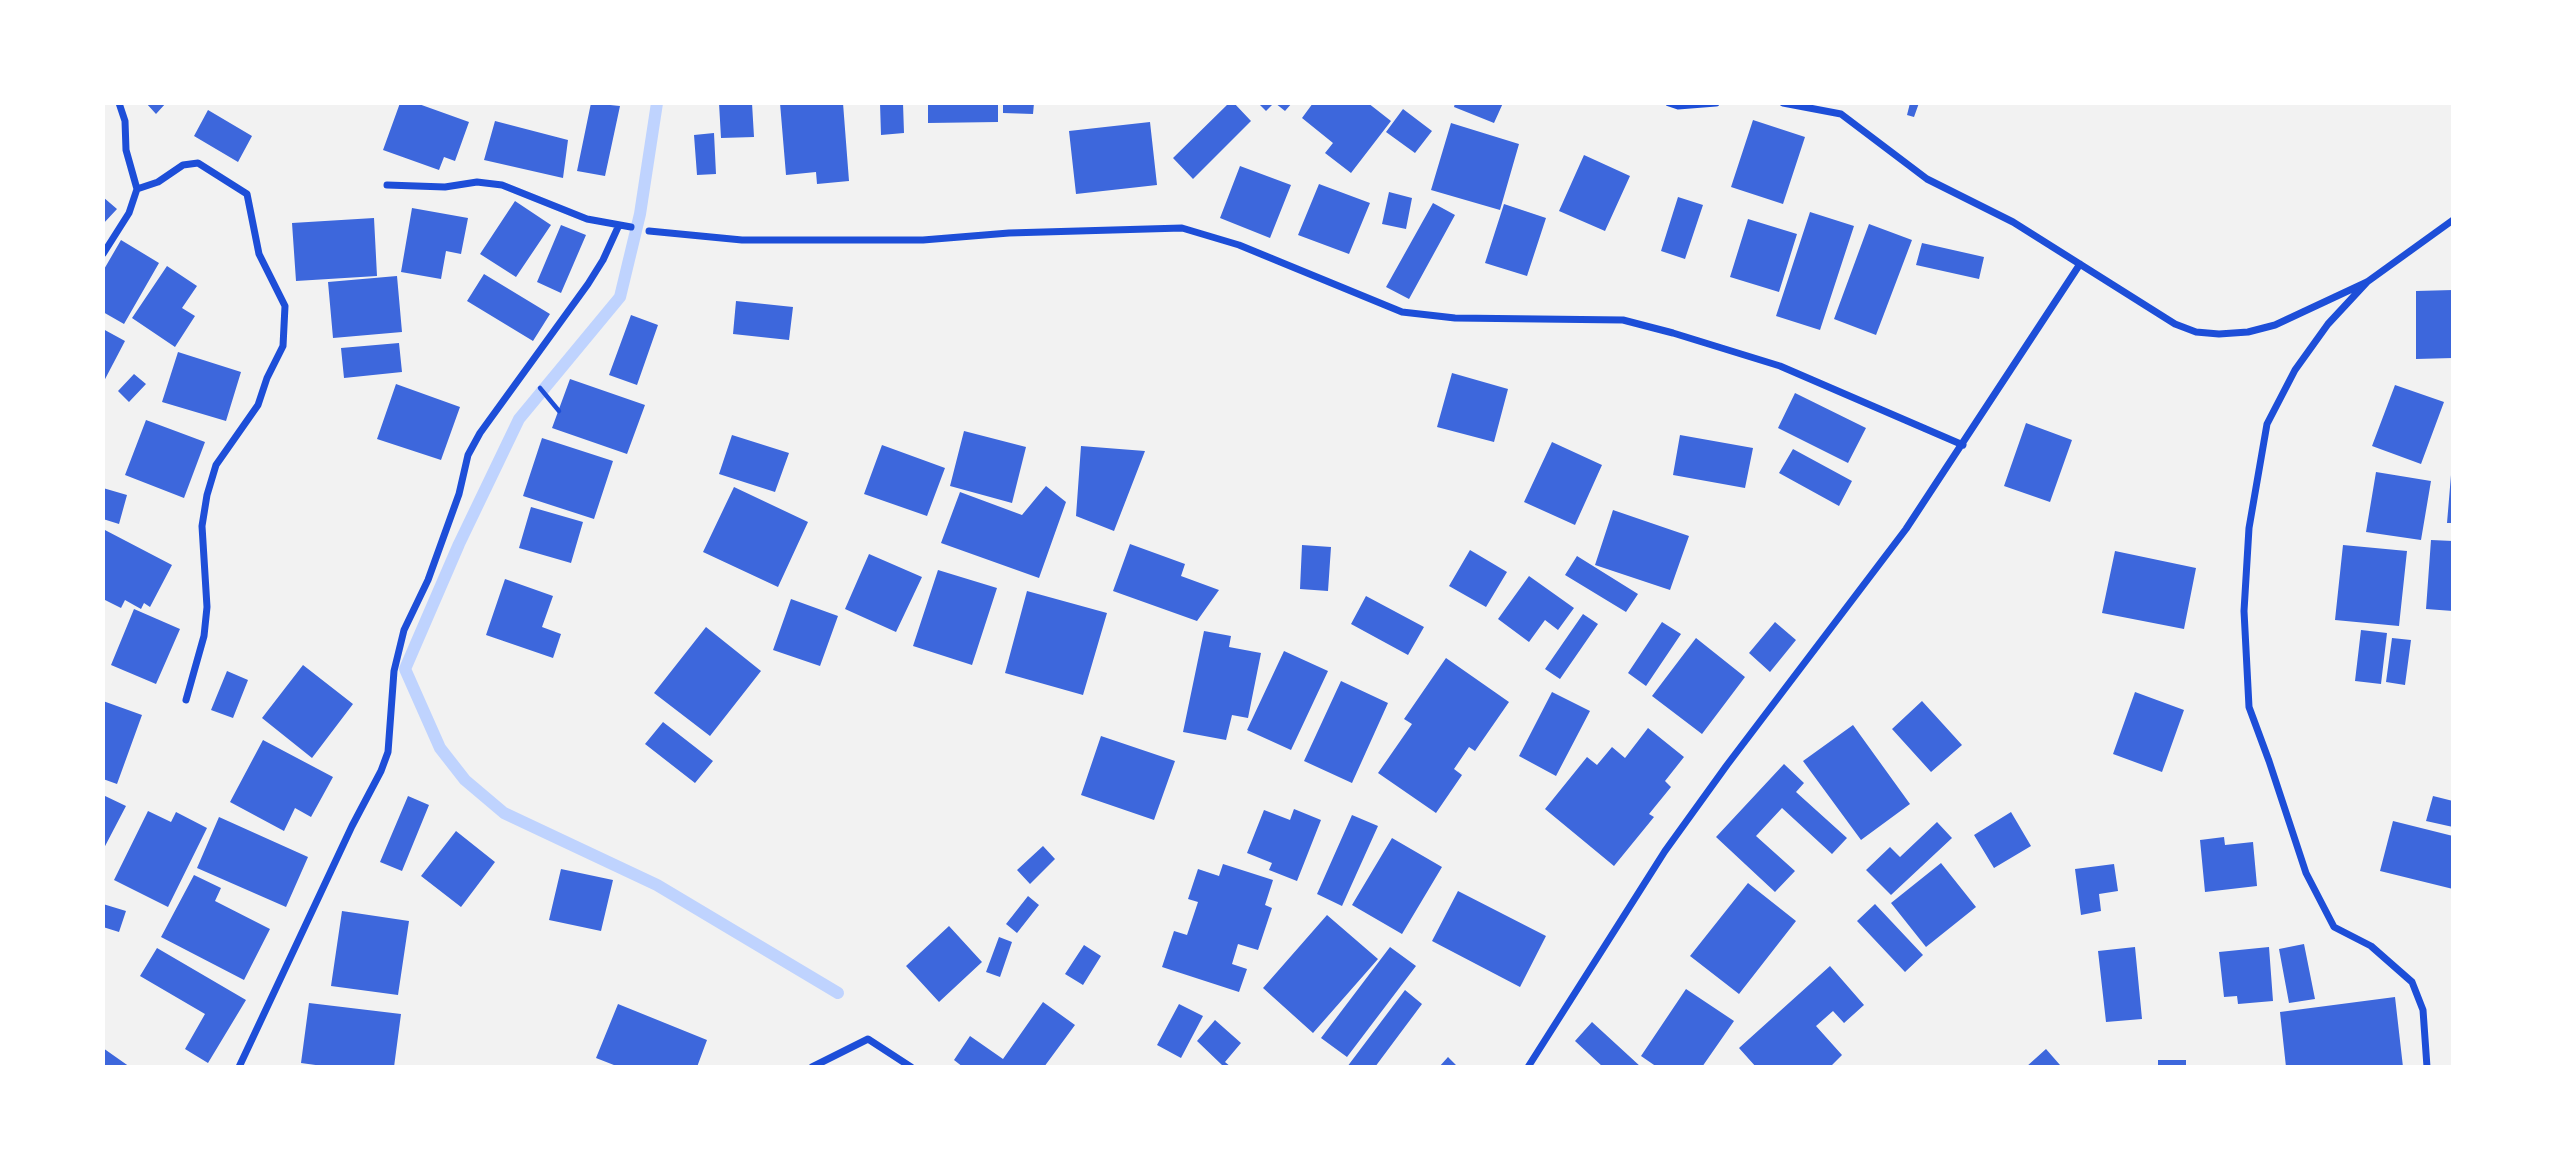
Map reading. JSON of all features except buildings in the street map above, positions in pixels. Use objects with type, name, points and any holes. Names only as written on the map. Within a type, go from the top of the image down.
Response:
[{"type":"street","points":[[103,254],[129,213],[137,190],[126,150],[125,121],[119,103]]},
{"type":"street","points":[[1669,103],[1678,106],[1716,103]]},
{"type":"street","points":[[1783,103],[1841,114],[1927,180],[2014,222],[2175,324],[2196,332],[2248,332],[2275,325],[2367,282],[2453,220]]},
{"type":"street","points":[[137,190],[159,182],[183,165],[198,163],[247,194],[258,254],[285,306],[283,346],[267,378],[258,405],[216,465],[207,495],[202,526],[207,607],[204,636],[186,700]]},
{"type":"street","points":[[387,185],[445,187],[477,182],[502,185],[587,219],[631,227]]},
{"type":"street","points":[[239,1067],[388,752],[394,671],[404,630],[428,580],[459,494],[468,455],[480,433],[588,284],[603,260],[619,225]]},
{"type":"street","points":[[649,231],[742,240],[923,240],[1009,233],[1182,228],[1239,245],[1402,312],[1455,318],[1623,320],[1661,330],[1780,366],[1963,445]]},
{"type":"street","points":[[1528,1067],[1665,851],[1906,529],[2080,264]]},
{"type":"street","points":[[2367,282],[2328,324],[2295,370],[2267,424],[2249,528],[2245,597],[2249,707],[2306,873],[2334,927],[2371,946],[2412,982],[2423,1010],[2427,1067]]},
{"type":"street","points":[[812,1067],[869,1039],[911,1067]]},
{"type":"waterway","points":[[657,103],[640,214],[620,297],[519,419],[459,544],[405,669],[440,748],[465,780],[504,813],[657,885],[838,993]]}]
